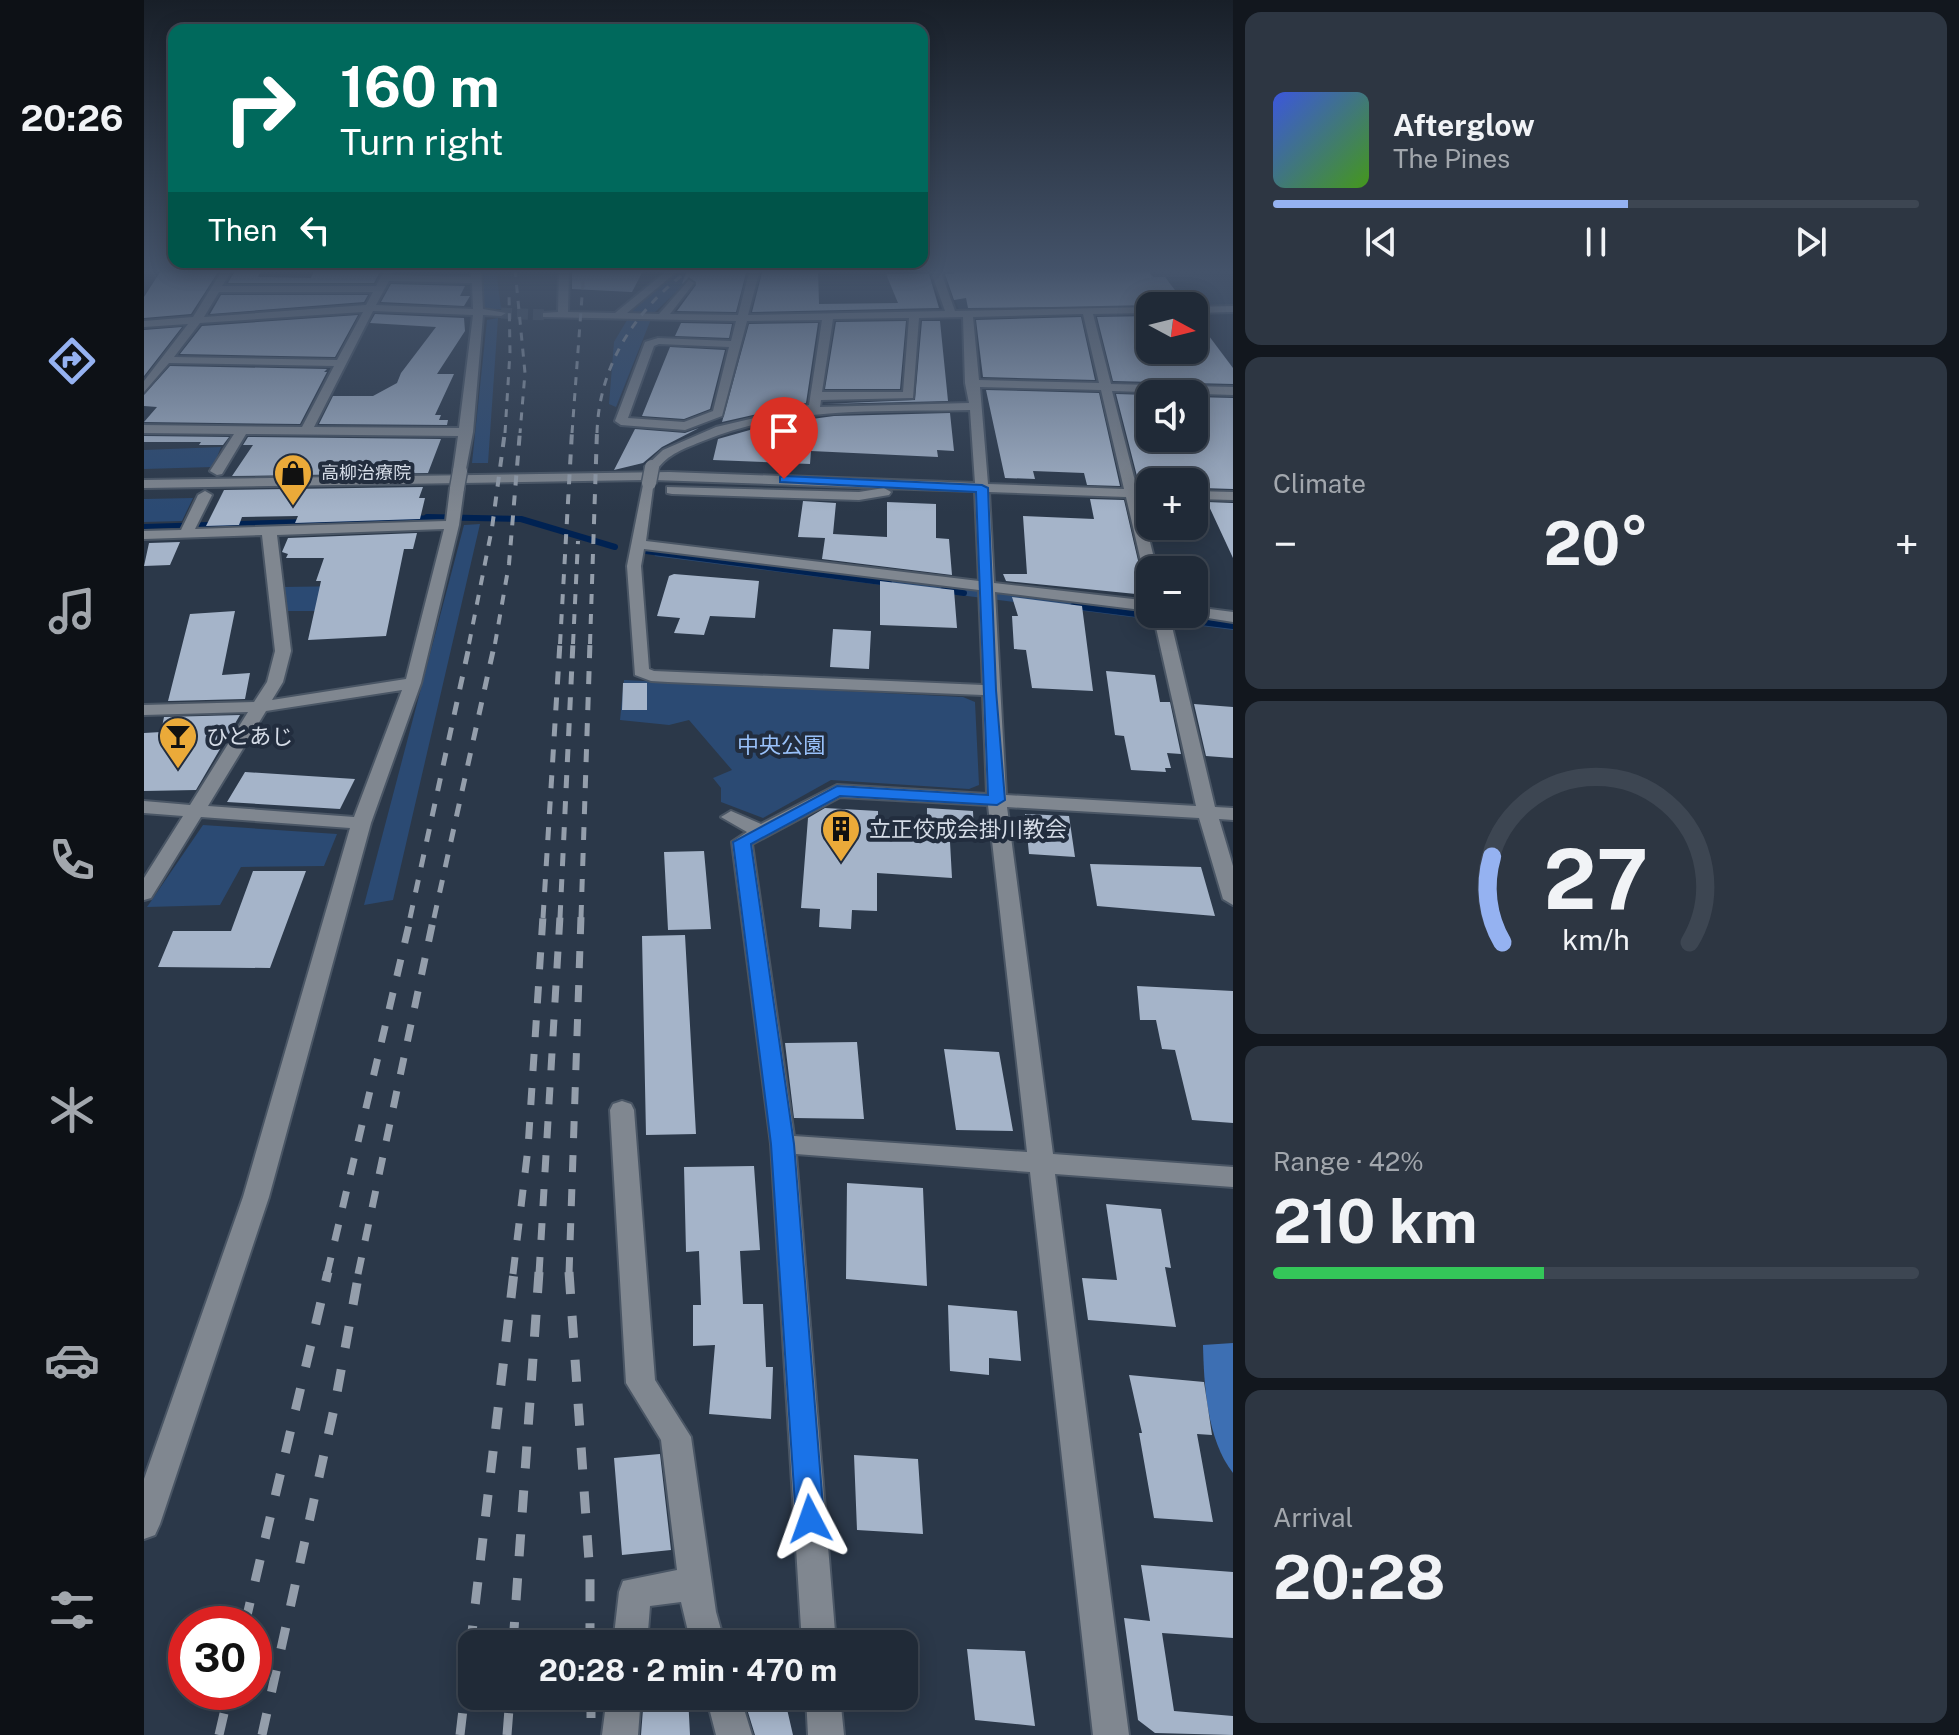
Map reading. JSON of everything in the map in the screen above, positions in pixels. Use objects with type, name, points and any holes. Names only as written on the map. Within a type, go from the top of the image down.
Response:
[{"type":"street","points":[[144,389],[175,350]]},
{"type":"street","points":[[306,430],[349,350]]},
{"type":"street","points":[[144,1524],[256,1197],[361,823],[413,683],[452,520],[467,432],[475,350]]},
{"type":"street","points":[[647,350],[621,421],[685,426],[718,413],[814,408],[822,350]]},
{"type":"street","points":[[718,413],[734,350]]},
{"type":"street","points":[[815,396],[909,396],[912,350]]},
{"type":"street","points":[[970,350],[982,488],[989,690],[997,800],[1111,1735]]},
{"type":"street","points":[[1095,350],[1146,556]]},
{"type":"street","points":[[168,360],[342,363]]},
{"type":"street","points":[[971,383],[1233,391]]},
{"type":"street","points":[[973,406],[761,417],[705,433],[653,465],[637,548],[641,671],[651,676],[989,690]]},
{"type":"street","points":[[144,429],[467,432]]},
{"type":"street","points":[[217,471],[243,429]]},
{"type":"street","points":[[653,465],[866,471],[919,485]]},
{"type":"street","points":[[144,476],[217,471],[460,470]]},
{"type":"street","points":[[144,484],[646,476],[1136,494]]},
{"type":"street","points":[[648,486],[859,496],[919,485]]},
{"type":"street","points":[[144,494],[456,490]]},
{"type":"street","points":[[189,527],[205,495]]},
{"type":"street","points":[[1208,495],[1233,496]]},
{"type":"street","points":[[144,535],[189,527],[269,531],[452,520]]},
{"type":"street","points":[[144,894],[275,682],[283,651],[269,531]]},
{"type":"street","points":[[637,548],[1136,604]]},
{"type":"street","points":[[1208,614],[1233,617]]},
{"type":"street","points":[[1164,628],[1207,812],[1233,899]]},
{"type":"street","points":[[144,710],[260,707],[413,683]]},
{"type":"street","points":[[818,1630],[783,1144],[742,842],[837,791],[1233,814]]},
{"type":"street","points":[[144,807],[361,823]]},
{"type":"street","points":[[731,817],[761,831]]},
{"type":"street","points":[[622,1110],[641,1383],[676,1437],[695,1584],[705,1630]]},
{"type":"street","points":[[783,1144],[1233,1177]]},
{"type":"street","points":[[631,1630],[635,1592],[695,1584]]},
{"type":"street","points":[[620,1735],[623,1710]]},
{"type":"street","points":[[727,1710],[734,1735]]},
{"type":"street","points":[[824,1710],[826,1735]]},
{"type":"green space","points":[[484,350],[496,350],[488,463],[472,463]]},
{"type":"green space","points":[[613,350],[639,350],[616,407],[609,404]]},
{"type":"green space","points":[[221,447],[213,467],[144,469],[144,450]]},
{"type":"green space","points":[[193,498],[182,521],[144,522],[144,499]]},
{"type":"green space","points":[[480,524],[393,900],[364,905],[464,525]]},
{"type":"green space","points":[[661,551],[1136,607],[1136,618],[654,556]]},
{"type":"green space","points":[[354,586],[317,611],[286,611],[282,587]]},
{"type":"green space","points":[[1208,616],[1233,619],[1233,630],[1208,627]]},
{"type":"green space","name":"中央公園","points":[[624,680],[963,697],[975,702],[979,785],[969,789],[831,780],[763,818],[721,802],[721,788],[713,778],[732,770],[689,720],[669,725],[620,720]]},
{"type":"green space","points":[[203,825],[337,834],[324,866],[241,867],[220,905],[147,907]]},
{"type":"shaded area","points":[[437,515],[436,520],[144,529],[144,524]]},
{"type":"shaded area","points":[[1233,1343],[1233,1473],[1224,1460],[1212,1429],[1203,1345]]},
{"type":"building","points":[[144,350],[164,350],[144,376]]},
{"type":"building","points":[[183,350],[339,350],[335,357],[180,354]]},
{"type":"building","points":[[419,350],[453,350],[437,374],[454,374],[435,415],[441,415],[439,420],[448,420],[447,425],[319,424],[333,396],[373,396],[397,383]]},
{"type":"building","points":[[669,350],[725,350],[710,409],[684,419],[642,416]]},
{"type":"building","points":[[742,350],[814,350],[806,403],[722,422]]},
{"type":"building","points":[[831,350],[903,350],[900,389],[825,389]]},
{"type":"building","points":[[919,350],[943,350],[948,401],[823,404],[915,400]]},
{"type":"building","points":[[980,350],[1088,350],[1095,380],[983,377]]},
{"type":"building","points":[[1105,350],[1136,350],[1136,364],[1208,364],[1208,350],[1219,350],[1233,368],[1233,384],[1208,383],[1208,380],[1113,381]]},
{"type":"building","points":[[170,366],[327,369],[324,372],[327,372],[300,424],[144,422],[157,407],[144,406],[144,395]]},
{"type":"building","points":[[986,390],[1099,393],[1120,486],[1087,485],[1084,473],[1033,471],[1035,479],[1005,478]]},
{"type":"building","points":[[1116,394],[1136,395],[1136,452],[1208,452],[1208,397],[1233,398],[1233,489],[1208,488],[1208,468],[1136,468],[1136,472]]},
{"type":"building","points":[[950,413],[954,451],[937,450],[938,457],[811,451],[810,464],[713,460],[718,439],[768,425],[834,416]]},
{"type":"building","points":[[699,428],[662,447],[643,463],[614,470],[635,429],[685,433]]},
{"type":"building","points":[[144,436],[229,437],[223,445],[199,445],[201,442],[144,442]]},
{"type":"building","points":[[248,437],[441,439],[428,473],[232,476],[253,445],[243,445]]},
{"type":"building","points":[[423,487],[419,498],[425,498],[420,519],[295,523],[298,516],[242,517],[239,525],[206,526],[224,490]]},
{"type":"building","points":[[1090,499],[1124,500],[1137,556],[1136,594],[1006,581],[1003,574],[1027,574],[1023,516],[1094,519]]},
{"type":"building","points":[[803,501],[836,503],[833,534],[887,537],[887,502],[936,504],[936,538],[949,539],[952,575],[822,559],[825,538],[798,537]]},
{"type":"building","points":[[1208,502],[1233,503],[1233,558],[1208,504]]},
{"type":"building","points":[[417,533],[413,549],[404,549],[386,636],[308,640],[321,581],[316,581],[324,558],[286,558],[288,554],[282,552],[288,538]]},
{"type":"building","points":[[180,542],[170,565],[144,566],[149,543]]},
{"type":"building","points":[[669,576],[759,581],[755,618],[710,616],[704,635],[674,633],[680,618],[657,616]]},
{"type":"building","points":[[880,581],[954,590],[957,628],[880,625]]},
{"type":"building","points":[[1012,597],[1082,606],[1093,691],[1032,688],[1026,650],[1014,649],[1012,616],[1018,616]]},
{"type":"building","points":[[235,611],[222,675],[250,673],[245,699],[168,701],[190,614]]},
{"type":"building","points":[[833,629],[871,631],[869,669],[830,667]]},
{"type":"building","points":[[1106,671],[1155,675],[1160,702],[1170,702],[1181,754],[1167,753],[1171,768],[1165,768],[1166,772],[1131,770],[1124,736],[1115,735]]},
{"type":"building","points":[[623,683],[647,683],[647,710],[622,710]]},
{"type":"building","points":[[1194,704],[1233,707],[1233,758],[1206,756]]},
{"type":"building","points":[[240,715],[196,790],[144,791],[144,733],[161,732],[164,717]]},
{"type":"building","points":[[245,772],[355,779],[340,809],[227,802]]},
{"type":"building","name":"立正佼成会掛川教会","points":[[825,808],[878,811],[878,837],[950,842],[952,878],[877,873],[877,911],[852,910],[851,929],[819,927],[820,909],[801,908],[808,818]]},
{"type":"building","points":[[927,808],[973,811],[974,835],[927,832]]},
{"type":"building","points":[[1025,814],[1069,816],[1075,857],[1029,854]]},
{"type":"building","points":[[704,851],[711,929],[668,930],[664,852]]},
{"type":"building","points":[[1090,864],[1201,867],[1215,916],[1097,906]]},
{"type":"building","points":[[253,871],[306,871],[270,968],[158,967],[173,931],[231,931]]},
{"type":"building","points":[[685,935],[696,1134],[646,1135],[642,936]]},
{"type":"building","points":[[1137,986],[1233,991],[1233,1123],[1192,1120],[1175,1050],[1162,1049],[1156,1020],[1140,1020]]},
{"type":"building","points":[[857,1042],[864,1119],[794,1118],[785,1043]]},
{"type":"building","points":[[944,1049],[999,1052],[1013,1131],[956,1130]]},
{"type":"building","points":[[754,1166],[760,1250],[740,1251],[743,1304],[763,1304],[766,1367],[773,1367],[771,1419],[709,1414],[715,1345],[693,1346],[693,1305],[701,1305],[699,1251],[686,1252],[684,1167]]},
{"type":"building","points":[[847,1183],[923,1188],[927,1286],[846,1279]]},
{"type":"building","points":[[1106,1204],[1161,1209],[1171,1268],[1165,1267],[1176,1327],[1088,1320],[1082,1278],[1117,1280]]},
{"type":"building","points":[[948,1305],[1017,1311],[1021,1361],[989,1358],[989,1375],[950,1371]]},
{"type":"building","points":[[1129,1375],[1204,1382],[1212,1435],[1197,1434],[1213,1522],[1154,1518],[1139,1433],[1142,1433]]},
{"type":"building","points":[[660,1454],[671,1550],[622,1555],[614,1458]]},
{"type":"building","points":[[854,1455],[918,1459],[923,1534],[857,1530]]},
{"type":"building","points":[[1141,1565],[1233,1572],[1233,1638],[1162,1633],[1174,1711],[1233,1716],[1233,1735],[1155,1733],[1138,1720],[1124,1618],[1150,1621]]},
{"type":"building","points":[[967,1649],[1025,1651],[1035,1726],[975,1720]]},
{"type":"building","points":[[643,1710],[689,1710],[690,1735],[641,1735]]},
{"type":"building","points":[[747,1710],[787,1710],[793,1735],[755,1735]]},
{"type":"waterway","points":[[427,517],[521,519],[615,547]]},
{"type":"waterway","points":[[646,551],[889,583]]},
{"type":"waterway","points":[[943,590],[964,593]]},
{"type":"waterway","points":[[1073,606],[1233,626]]},
{"type":"railway","points":[[505,433],[510,350]]},
{"type":"railway","points":[[520,433],[525,373],[523,350]]},
{"type":"railway","points":[[572,433],[578,350]]},
{"type":"railway","points":[[597,433],[605,384],[619,350]]},
{"type":"railway","points":[[469,644],[492,528],[505,431]]},
{"type":"railway","points":[[495,644],[509,564],[520,431]]},
{"type":"railway","points":[[560,644],[572,431]]},
{"type":"railway","points":[[590,644],[597,431]]},
{"type":"railway","points":[[573,644],[578,541]]},
{"type":"railway","points":[[410,918],[470,642]]},
{"type":"railway","points":[[434,918],[495,642]]},
{"type":"railway","points":[[543,918],[560,642]]},
{"type":"railway","points":[[560,918],[573,642]]},
{"type":"railway","points":[[581,918],[590,642]]},
{"type":"railway","points":[[327,1274],[411,916]]},
{"type":"railway","points":[[358,1274],[434,916]]},
{"type":"railway","points":[[513,1274],[528,1148],[543,916]]},
{"type":"railway","points":[[539,1274],[560,916]]},
{"type":"railway","points":[[569,1273],[581,916]]},
{"type":"railway","points":[[249,1606],[328,1272]]},
{"type":"railway","points":[[262,1735],[334,1409],[359,1272]]},
{"type":"railway","points":[[460,1735],[514,1272]]},
{"type":"railway","points":[[514,1630],[539,1272]]},
{"type":"railway","points":[[569,1273],[590,1576],[590,1630]]},
{"type":"railway","points":[[219,1735],[225,1710]]},
{"type":"railway","points":[[507,1735],[509,1710]]},
{"type":"railway","points":[[591,1710],[591,1735]]},
{"type":"place","name":"高柳治療院","points":[[293,507]]},
{"type":"place","name":"ひとあじ","points":[[178,770]]},
{"type":"place","name":"立正佼成会掛川教会","points":[[841,863]]},
{"type":"route","points":[[784,479],[982,488],[989,690],[997,800],[837,791],[742,842],[783,1144],[810,1519]]}]
